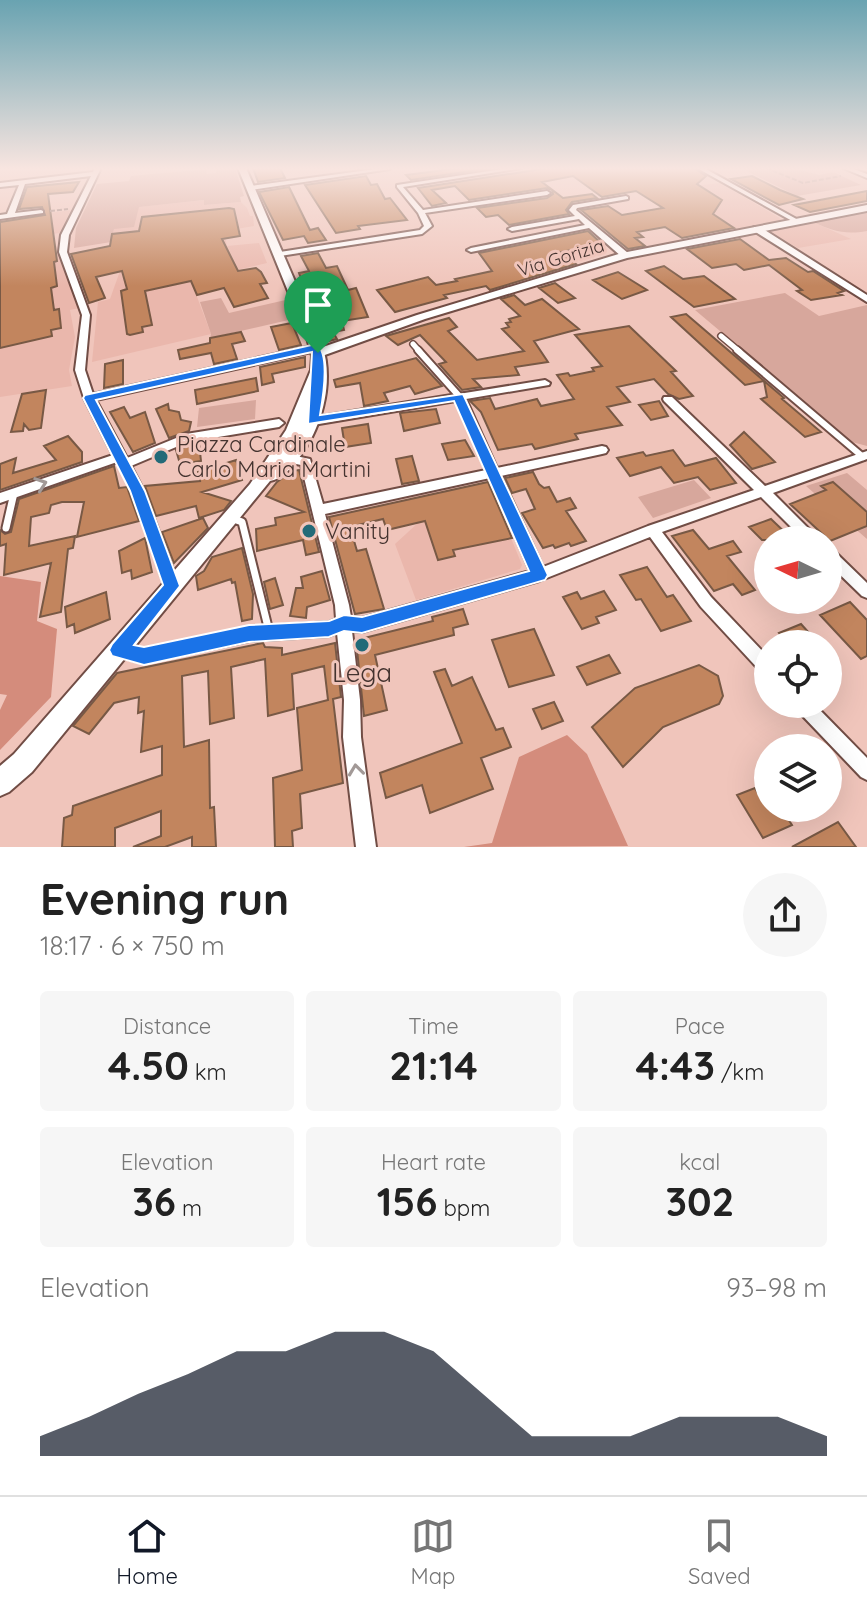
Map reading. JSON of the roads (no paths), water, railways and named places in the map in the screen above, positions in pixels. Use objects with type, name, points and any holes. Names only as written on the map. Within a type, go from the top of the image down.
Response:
[{"type":"main road","points":[[0,783],[23,763],[256,489],[291,459],[305,440],[313,421],[318,390],[317,357],[280,254],[259,208]]},
{"type":"main road","points":[[291,459],[317,357]]},
{"type":"street","points":[[10,216],[13,208]]},
{"type":"street","points":[[79,208],[65,235],[63,252],[86,315],[80,370],[89,398],[138,491],[172,586]]},
{"type":"street","points":[[280,254],[422,232],[428,226],[417,208]]},
{"type":"street","points":[[421,212],[451,208]]},
{"type":"street","points":[[575,208],[572,208],[580,217],[625,255]]},
{"type":"street","points":[[772,208],[796,221]]},
{"type":"street","name":"Via Gorizia","points":[[317,357],[421,317],[625,255],[867,208]]},
{"type":"street","points":[[0,217],[41,212]]},
{"type":"street","points":[[512,229],[580,217]]},
{"type":"street","points":[[471,250],[590,226]]},
{"type":"street","points":[[757,229],[867,299]]},
{"type":"street","points":[[89,398],[317,357]]},
{"type":"street","points":[[313,421],[545,383]]},
{"type":"street","points":[[459,396],[539,575]]},
{"type":"street","points":[[668,399],[799,526]]},
{"type":"street","points":[[0,498],[186,438],[279,423]]},
{"type":"street","points":[[320,510],[602,450]]},
{"type":"street","points":[[118,650],[144,656],[269,631],[329,629],[344,623],[362,625],[539,575],[653,530],[865,456]]},
{"type":"street","points":[[291,459],[320,510],[344,623],[352,737],[366,847]]},
{"type":"street","points":[[653,530],[706,602],[754,653]]},
{"type":"street","points":[[842,568],[867,592]]},
{"type":"street","points":[[816,718],[867,771]]},
{"type":"lane","points":[[721,336],[865,456]]},
{"type":"lane","points":[[413,344],[459,396]]},
{"type":"lane","points":[[6,528],[14,493]]},
{"type":"lane","points":[[231,518],[242,522],[269,631]]},
{"type":"place","name":"Piazza Cardinale Carlo Maria Martini","points":[[161,457]]},
{"type":"place","name":"Vanity","points":[[309,531]]},
{"type":"place","name":"Lega","points":[[362,645]]}]
